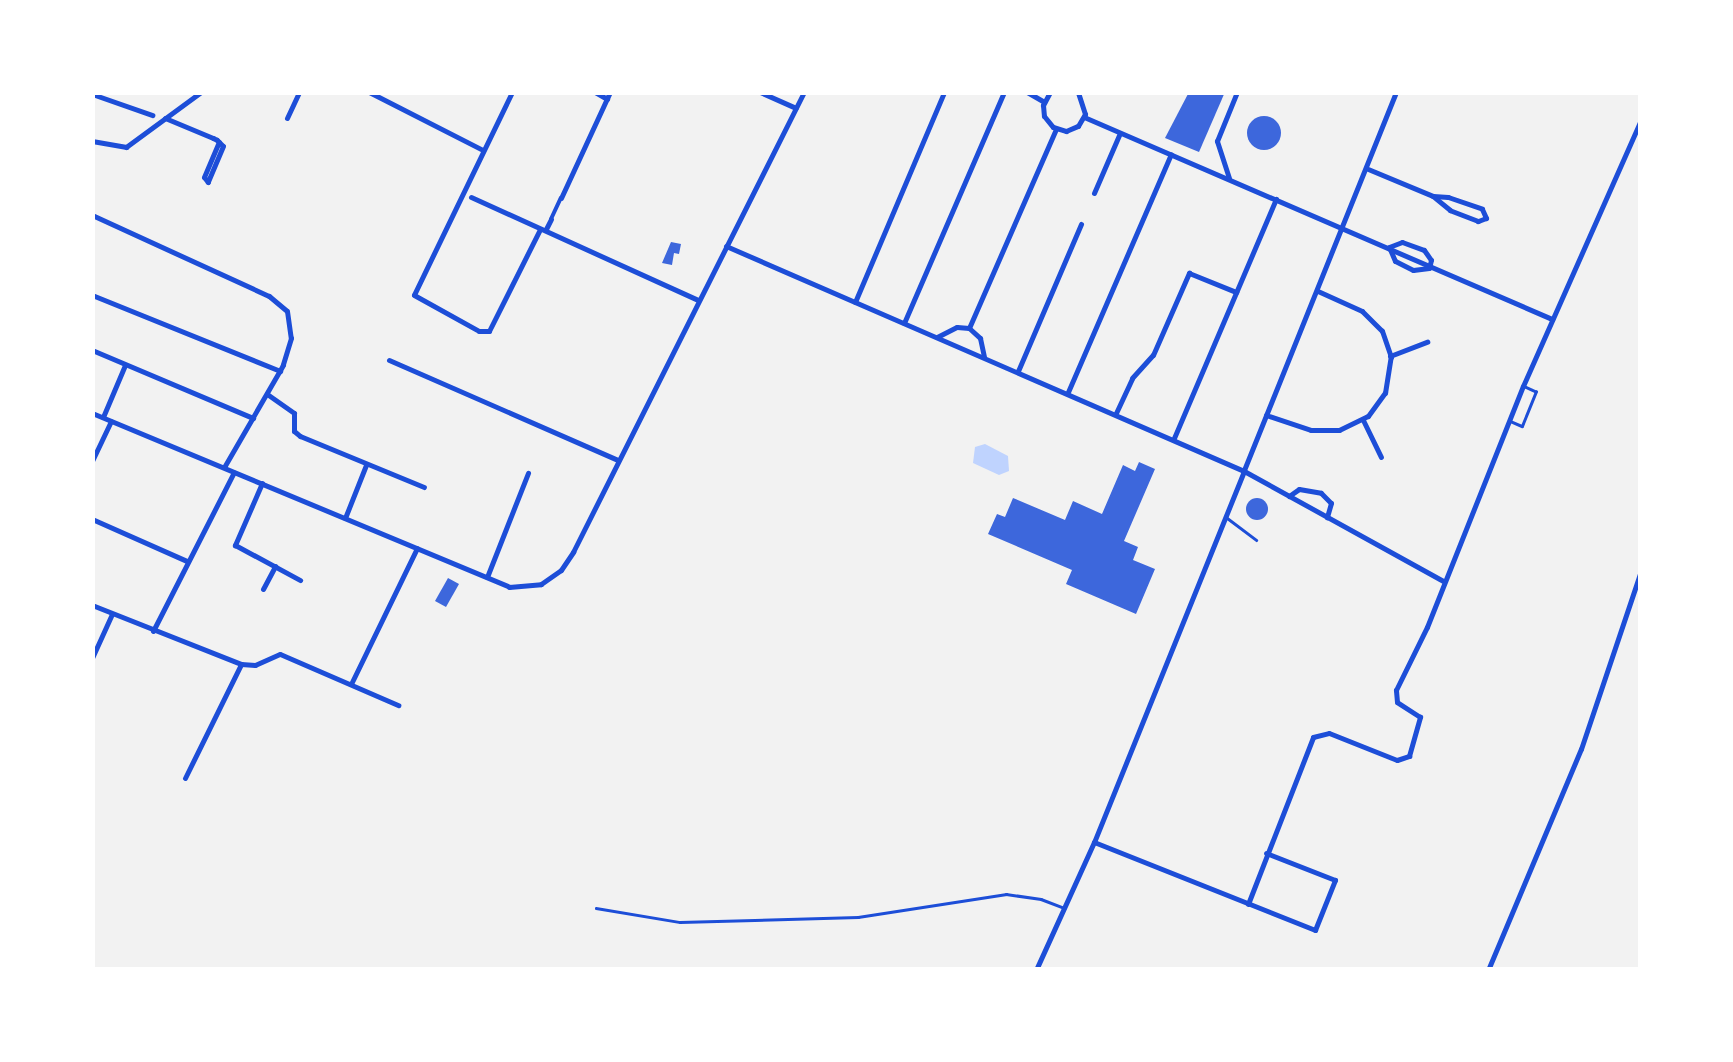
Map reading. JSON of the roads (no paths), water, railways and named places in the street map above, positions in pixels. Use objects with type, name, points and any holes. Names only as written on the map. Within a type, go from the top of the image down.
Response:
[{"type":"street","points":[[92,141],[122,148],[200,92]]},
{"type":"street","points":[[287,118],[298,92]]},
{"type":"street","points":[[369,92],[483,150]]},
{"type":"street","points":[[512,92],[414,295],[487,332],[551,219],[609,96],[595,92]]},
{"type":"street","points":[[760,92],[796,108]]},
{"type":"street","points":[[92,413],[487,577],[519,588],[541,584],[561,570],[804,92]]},
{"type":"street","points":[[855,302],[944,92]]},
{"type":"street","points":[[904,322],[1004,92]]},
{"type":"street","points":[[1027,92],[1044,102]]},
{"type":"street","points":[[1050,92],[1044,102],[1044,116],[1056,129],[1072,129],[1084,118],[1085,103],[1078,92]]},
{"type":"street","points":[[1230,179],[1216,144],[1237,92]]},
{"type":"street","points":[[1036,970],[1094,842],[1396,92]]},
{"type":"street","points":[[92,94],[152,115]]},
{"type":"street","points":[[165,118],[219,142],[224,152],[212,180],[206,182],[204,177],[219,142]]},
{"type":"street","points":[[1084,118],[1552,319]]},
{"type":"street","points":[[1248,904],[1316,734],[1328,733],[1396,760],[1408,756],[1420,717],[1397,702],[1396,690],[1427,626],[1522,386],[1640,122]]},
{"type":"street","points":[[969,328],[1056,129]]},
{"type":"street","points":[[1094,193],[1120,133]]},
{"type":"street","points":[[1068,392],[1171,154]]},
{"type":"street","points":[[1368,169],[1433,196],[1450,210],[1478,221],[1486,218],[1482,209],[1448,196],[1433,196]]},
{"type":"street","points":[[470,197],[698,300]]},
{"type":"street","points":[[1174,438],[1276,199]]},
{"type":"street","points":[[92,214],[276,300],[291,323],[288,350],[280,371],[224,467]]},
{"type":"street","points":[[1018,371],[1081,224]]},
{"type":"street","points":[[736,229],[741,253]]},
{"type":"street","points":[[1389,248],[1402,242],[1413,244],[1426,252],[1430,266]]},
{"type":"street","points":[[726,246],[1174,438],[1244,471],[1443,581]]},
{"type":"street","points":[[1389,248],[1395,261],[1406,269],[1422,272],[1430,266]]},
{"type":"street","points":[[1116,413],[1132,378],[1153,355],[1189,273],[1236,292]]},
{"type":"street","points":[[1266,415],[1323,432],[1343,430],[1363,420],[1384,396],[1390,356],[1385,336],[1366,314],[1318,291]]},
{"type":"street","points":[[92,295],[280,371]]},
{"type":"street","points":[[937,337],[957,327],[969,328],[980,338],[984,357]]},
{"type":"street","points":[[1390,356],[1427,342]]},
{"type":"street","points":[[92,350],[253,418]]},
{"type":"street","points":[[389,360],[618,460]]},
{"type":"street","points":[[103,417],[126,364]]},
{"type":"street","points":[[267,394],[294,413],[297,435],[424,488]]},
{"type":"street","points":[[92,461],[111,420]]},
{"type":"street","points":[[1363,420],[1380,457]]},
{"type":"street","points":[[345,518],[366,465]]},
{"type":"street","points":[[153,631],[234,472]]},
{"type":"street","points":[[487,577],[528,473]]},
{"type":"street","points":[[262,482],[234,545],[300,580]]},
{"type":"street","points":[[1289,496],[1299,488],[1321,493],[1331,503],[1327,516]]},
{"type":"street","points":[[92,519],[187,561]]},
{"type":"street","points":[[351,684],[418,548]]},
{"type":"street","points":[[264,589],[275,566]]},
{"type":"street","points":[[1488,970],[1581,749],[1640,574]]},
{"type":"street","points":[[92,605],[242,664],[255,665],[278,654],[398,706]]},
{"type":"street","points":[[92,658],[112,614]]},
{"type":"street","points":[[184,778],[242,664]]},
{"type":"street","points":[[1094,842],[1315,930],[1335,880],[1266,854]]},
{"type":"lane","points":[[1509,420],[1522,426],[1536,392],[1522,386]]},
{"type":"lane","points":[[1225,516],[1256,540]]},
{"type":"lane","points":[[596,908],[659,922],[776,920],[866,916],[1014,894],[1066,908]]},
{"type":"water","points":[[985,444],[1008,456],[1009,471],[999,475],[973,463],[975,447]]}]
